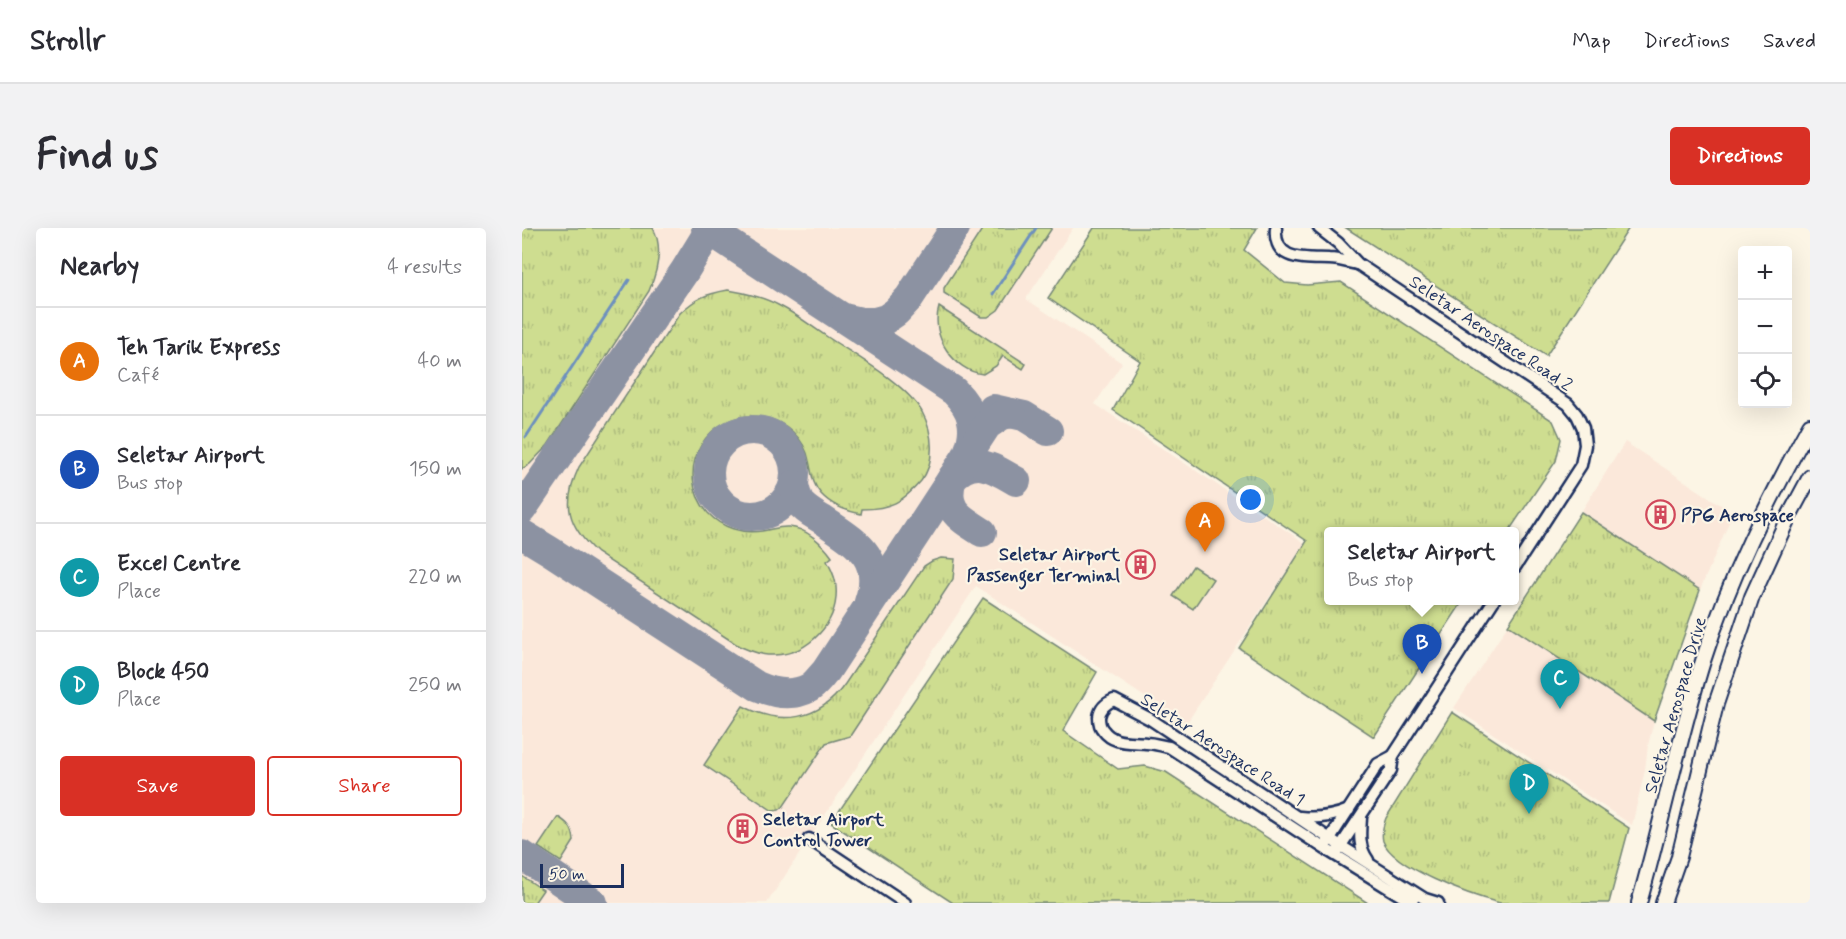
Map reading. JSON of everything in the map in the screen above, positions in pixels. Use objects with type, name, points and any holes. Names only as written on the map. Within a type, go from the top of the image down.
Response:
[{"type":"street","name":"Seletar Aerospace Road 2","points":[[1276,228],[1275,240],[1279,249],[1293,256],[1358,264]]},
{"type":"street","name":"Seletar Aerospace Road 2","points":[[1319,228],[1338,243],[1358,264],[1568,404],[1576,415],[1582,428],[1585,445],[1581,465],[1519,561]]},
{"type":"street","name":"Seletar Aerospace Drive","points":[[1639,903],[1704,659],[1737,569],[1810,425]]},
{"type":"street","points":[[1663,903],[1678,857],[1716,704],[1749,608],[1788,518],[1810,477]]},
{"type":"street","points":[[1335,856],[1391,770],[1393,756],[1491,605]]},
{"type":"street","name":"Seletar Aerospace Road 1","points":[[1413,903],[1335,856],[1219,772],[1150,719],[1114,700],[1107,703],[1101,710],[1100,725],[1112,740],[1169,747],[1219,772],[1297,816],[1425,899],[1438,903]]},
{"type":"street","points":[[1324,848],[1378,764],[1393,756]]},
{"type":"street","points":[[1297,816],[1323,818],[1349,810]]},
{"type":"street","points":[[1361,816],[1360,844],[1369,863]]},
{"type":"street","points":[[809,839],[905,903]]},
{"type":"shaded area","points":[[522,228],[1073,228],[1026,299],[1122,363],[1095,404],[1305,543],[1186,724],[976,586],[767,903],[522,903]]},
{"type":"shaded area","name":"PPG Aerospace","points":[[1625,442],[1733,513],[1700,590],[1581,512]]},
{"type":"shaded area","points":[[1508,625],[1654,721],[1632,825],[1454,708]]},
{"type":"green space","points":[[522,228],[653,228],[659,252],[655,276],[649,291],[548,445],[522,469]]},
{"type":"green space","points":[[983,228],[1052,228],[998,310],[988,317],[981,317],[944,293],[944,288]]},
{"type":"green space","points":[[1094,228],[1257,228],[1244,250],[1285,283],[1307,285],[1341,282],[1553,421],[1561,439],[1556,461],[1512,527],[1324,527],[1324,605],[1460,605],[1374,737],[1239,648],[1307,541],[1113,410],[1140,361],[1048,298]]},
{"type":"green space","points":[[1346,228],[1629,228],[1546,356]]},
{"type":"green space","points":[[728,290],[761,298],[786,309],[878,370],[914,401],[922,412],[929,429],[931,456],[921,481],[895,503],[880,508],[862,509],[861,514],[830,502],[821,494],[814,482],[803,445],[793,432],[778,422],[762,417],[743,417],[726,422],[711,432],[701,446],[695,461],[693,479],[697,496],[708,513],[726,526],[747,532],[782,527],[801,530],[813,537],[832,557],[827,561],[836,583],[836,600],[827,624],[819,634],[799,649],[774,655],[765,655],[739,646],[597,553],[579,533],[570,513],[570,492],[579,467],[680,313],[702,297]]},
{"type":"green space","points":[[939,307],[1026,364],[1023,369],[1003,356],[996,366],[983,374],[963,366],[954,359],[941,340],[937,318]]},
{"type":"green space","points":[[1581,512],[1700,590],[1654,721],[1508,625]]},
{"type":"green space","points":[[941,558],[955,559],[953,579],[850,736],[826,743],[783,807],[773,811],[704,765],[743,706],[771,716],[785,718],[811,712],[835,696],[924,566]]},
{"type":"green space","points":[[1193,566],[1213,579],[1193,609],[1173,596]]},
{"type":"green space","points":[[983,598],[1097,672],[1063,731],[1118,769],[1145,766],[1166,772],[1368,903],[953,903],[831,823]]},
{"type":"green space","points":[[1452,712],[1629,828],[1609,903],[1500,903],[1435,880],[1417,871],[1390,851],[1382,838],[1386,818]]},
{"type":"green space","points":[[558,817],[569,826],[574,841],[561,862],[538,847]]},
{"type":"green space","points":[[522,876],[543,890],[534,903],[522,903]]},
{"type":"waterway","points":[[993,294],[1036,228]]},
{"type":"waterway","points":[[526,437],[629,280]]},
{"type":"taxiway","points":[[706,228],[954,391],[966,405],[972,419],[973,435],[968,453]]},
{"type":"taxiway","points":[[522,509],[684,272],[711,228]]},
{"type":"taxiway","points":[[843,318],[875,322],[886,319],[896,312],[909,298],[955,228]]},
{"type":"taxiway","points":[[993,409],[1024,416],[1048,431]]},
{"type":"taxiway","points":[[522,534],[757,686],[776,692],[803,691],[816,683],[826,671],[987,425],[1002,415],[1012,413]]},
{"type":"taxiway","points":[[752,430],[776,437],[788,449],[795,473],[788,497],[776,509],[752,516],[728,509],[716,497],[709,473],[716,449],[728,437],[752,430]]},
{"type":"taxiway","points":[[982,532],[966,522],[951,505],[952,478],[960,471],[976,465],[999,471],[1016,481]]},
{"type":"taxiway","points":[[794,485],[802,506],[846,536],[864,552],[873,573],[869,602]]},
{"type":"taxiway","points":[[522,855],[593,903]]},
{"type":"place","name":"PPG Aerospace","points":[[1660,515]]},
{"type":"place","name":"Teh Tarik Express","points":[[1205,552]]},
{"type":"place","name":"Seletar Airport Passenger Terminal","points":[[1141,564]]},
{"type":"place","name":"Seletar Airport","points":[[1422,674]]},
{"type":"place","name":"Excel Centre","points":[[1560,709]]},
{"type":"place","name":"Block 450","points":[[1529,814]]},
{"type":"place","name":"Seletar Airport Control Tower","points":[[742,829]]}]
